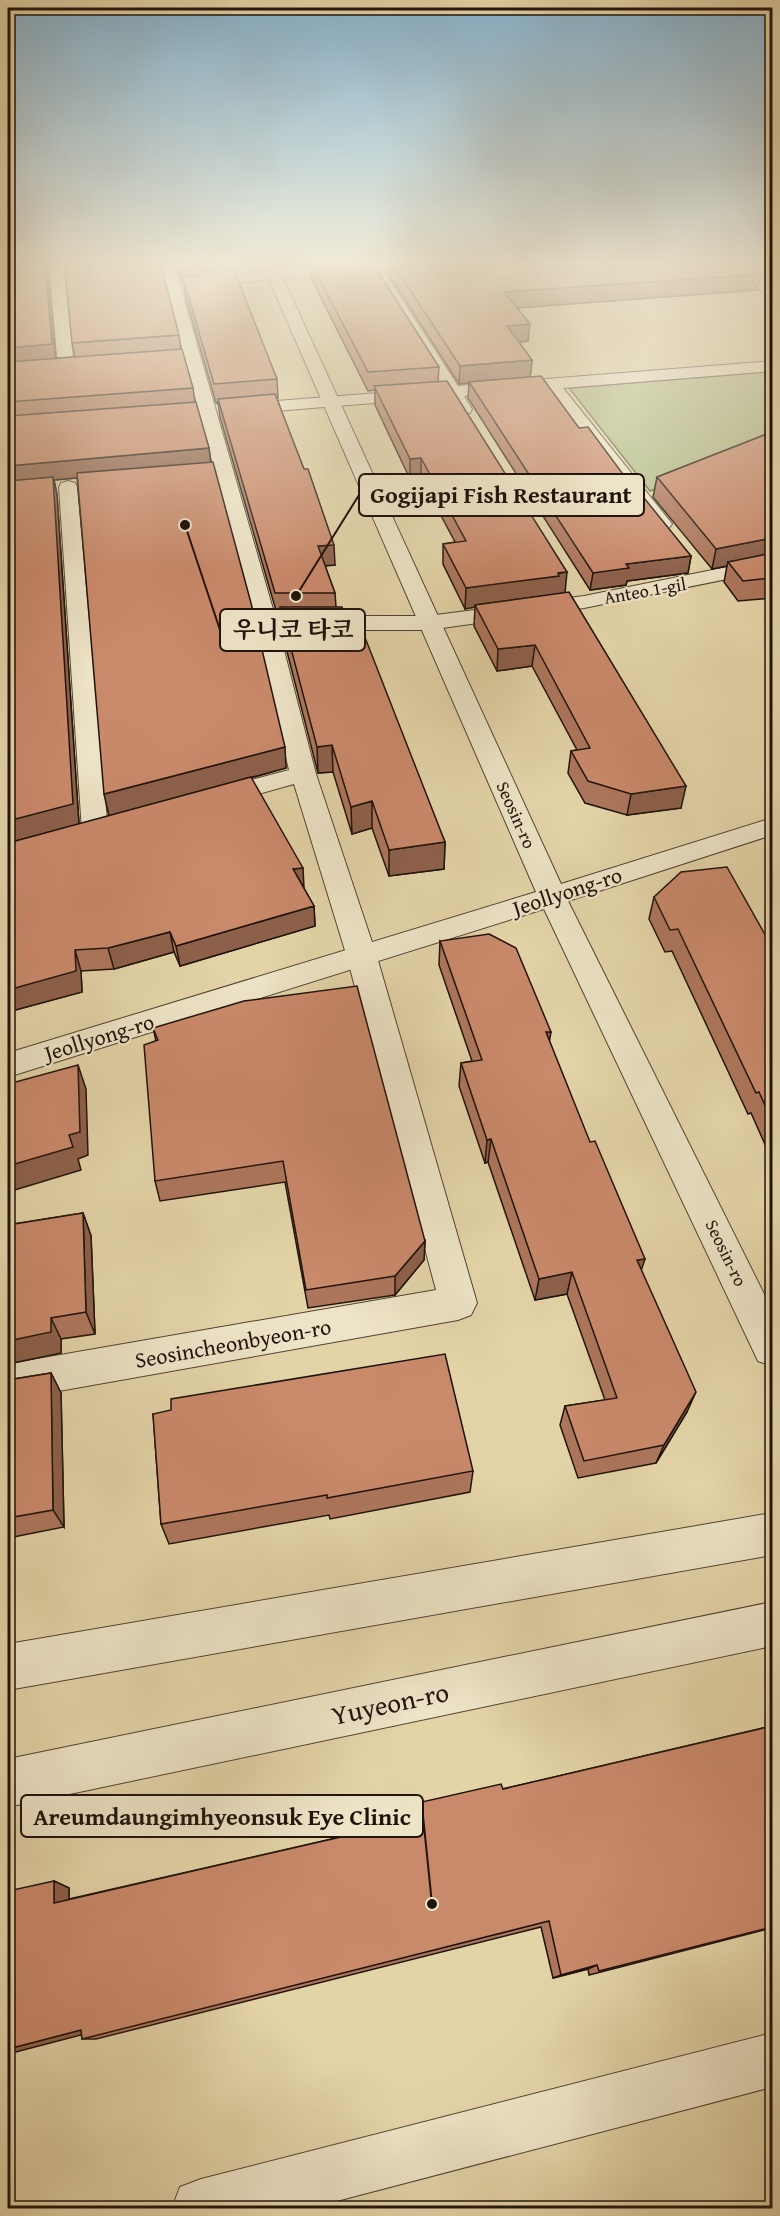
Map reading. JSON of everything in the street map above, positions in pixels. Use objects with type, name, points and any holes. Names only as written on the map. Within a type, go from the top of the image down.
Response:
[{"type":"street","points":[[188,364],[201,412],[224,473],[266,623],[303,774],[362,957]]},
{"type":"street","name":"Seosin-ro","points":[[313,364],[552,896],[772,1349]]},
{"type":"street","points":[[437,364],[471,420]]},
{"type":"street","points":[[201,412],[772,366]]},
{"type":"street","points":[[552,384],[671,535]]},
{"type":"street","points":[[202,475],[224,473]]},
{"type":"street","points":[[90,485],[58,487],[81,661],[95,831]]},
{"type":"street","name":"Anteo 1-gil","points":[[692,562],[706,579]]},
{"type":"street","name":"Anteo 1-gil","points":[[266,623],[428,623],[584,602],[772,564]]},
{"type":"street","name":"Anteo 1-gil","points":[[572,583],[584,602]]},
{"type":"street","points":[[187,805],[303,774]]},
{"type":"street","name":"Jeollyong-ro","points":[[8,1065],[362,957],[772,826]]},
{"type":"street","name":"Seosincheonbyeon-ro","points":[[8,1382],[458,1303],[362,957]]},
{"type":"street","points":[[8,1667],[772,1534]]},
{"type":"street","name":"Yuyeon-ro","points":[[8,1783],[772,1624]]},
{"type":"street","points":[[201,2208],[772,2060]]},
{"type":"green space","points":[[768,372],[772,376],[772,443],[650,491],[569,388]]},
{"type":"building","points":[[8,364],[186,364],[193,388],[8,402]]},
{"type":"building","points":[[208,364],[271,364],[277,379],[214,384]]},
{"type":"building","points":[[364,364],[437,364],[439,367],[368,372]]},
{"type":"building","points":[[541,376],[579,428],[588,427],[634,489],[636,488],[691,556],[626,564],[629,568],[593,573],[469,382]]},
{"type":"building","points":[[447,381],[567,572],[558,573],[559,576],[466,588],[443,544],[466,541],[421,458],[410,459],[374,386]]},
{"type":"building","points":[[275,394],[304,469],[308,469],[334,545],[318,546],[335,593],[275,593],[218,399]]},
{"type":"building","points":[[196,402],[209,448],[8,466],[8,416]]},
{"type":"building","points":[[772,432],[772,538],[716,549],[657,477]]},
{"type":"building","points":[[213,462],[251,603],[285,747],[104,794],[77,473]]},
{"type":"building","points":[[53,477],[73,804],[8,821],[8,481]]},
{"type":"building","points":[[772,553],[772,578],[743,581],[728,562]]},
{"type":"building","points":[[569,592],[686,786],[631,794],[588,781],[571,751],[590,748],[535,645],[498,649],[475,605]]},
{"type":"building","points":[[280,607],[342,607],[346,619],[357,617],[445,842],[389,850],[372,801],[351,807],[332,745],[317,747]]},
{"type":"building","points":[[251,777],[303,868],[293,869],[314,906],[176,946],[170,932],[108,948],[75,950],[76,971],[8,990],[8,843]]},
{"type":"building","points":[[727,867],[772,947],[772,1121],[759,1092],[756,1093],[678,929],[670,930],[654,897],[681,872]]},
{"type":"building","points":[[489,934],[516,948],[551,1032],[546,1032],[590,1142],[595,1141],[645,1259],[637,1260],[696,1392],[664,1445],[584,1461],[565,1406],[617,1398],[572,1272],[539,1279],[491,1139],[487,1140],[461,1063],[482,1060],[440,941]]},
{"type":"building","points":[[357,986],[425,1241],[395,1276],[306,1290],[283,1161],[155,1181],[144,1045],[158,1040],[153,1028],[244,1001]]},
{"type":"building","points":[[78,1065],[80,1132],[69,1135],[73,1147],[8,1166],[8,1084]]},
{"type":"building","points":[[83,1213],[86,1312],[51,1318],[51,1332],[8,1341],[8,1225]]},
{"type":"building","points":[[445,1354],[473,1471],[327,1498],[327,1495],[161,1524],[153,1414],[171,1410],[171,1399]]},
{"type":"building","points":[[51,1373],[53,1510],[8,1518],[8,1380]]},
{"type":"building","points":[[772,1726],[772,1927],[599,1971],[597,1965],[561,1975],[549,1921],[82,2039],[81,2030],[8,2049],[8,1891],[54,1881],[54,1903],[363,1832],[360,1816],[501,1784],[503,1789]]},
{"type":"place","name":"우니코 타코","points":[[185,525]]},
{"type":"place","name":"Gogijapi Fish Restaurant","points":[[296,596]]},
{"type":"place","name":"Areumdaungimhyeonsuk Eye Clinic","points":[[432,1904]]}]
